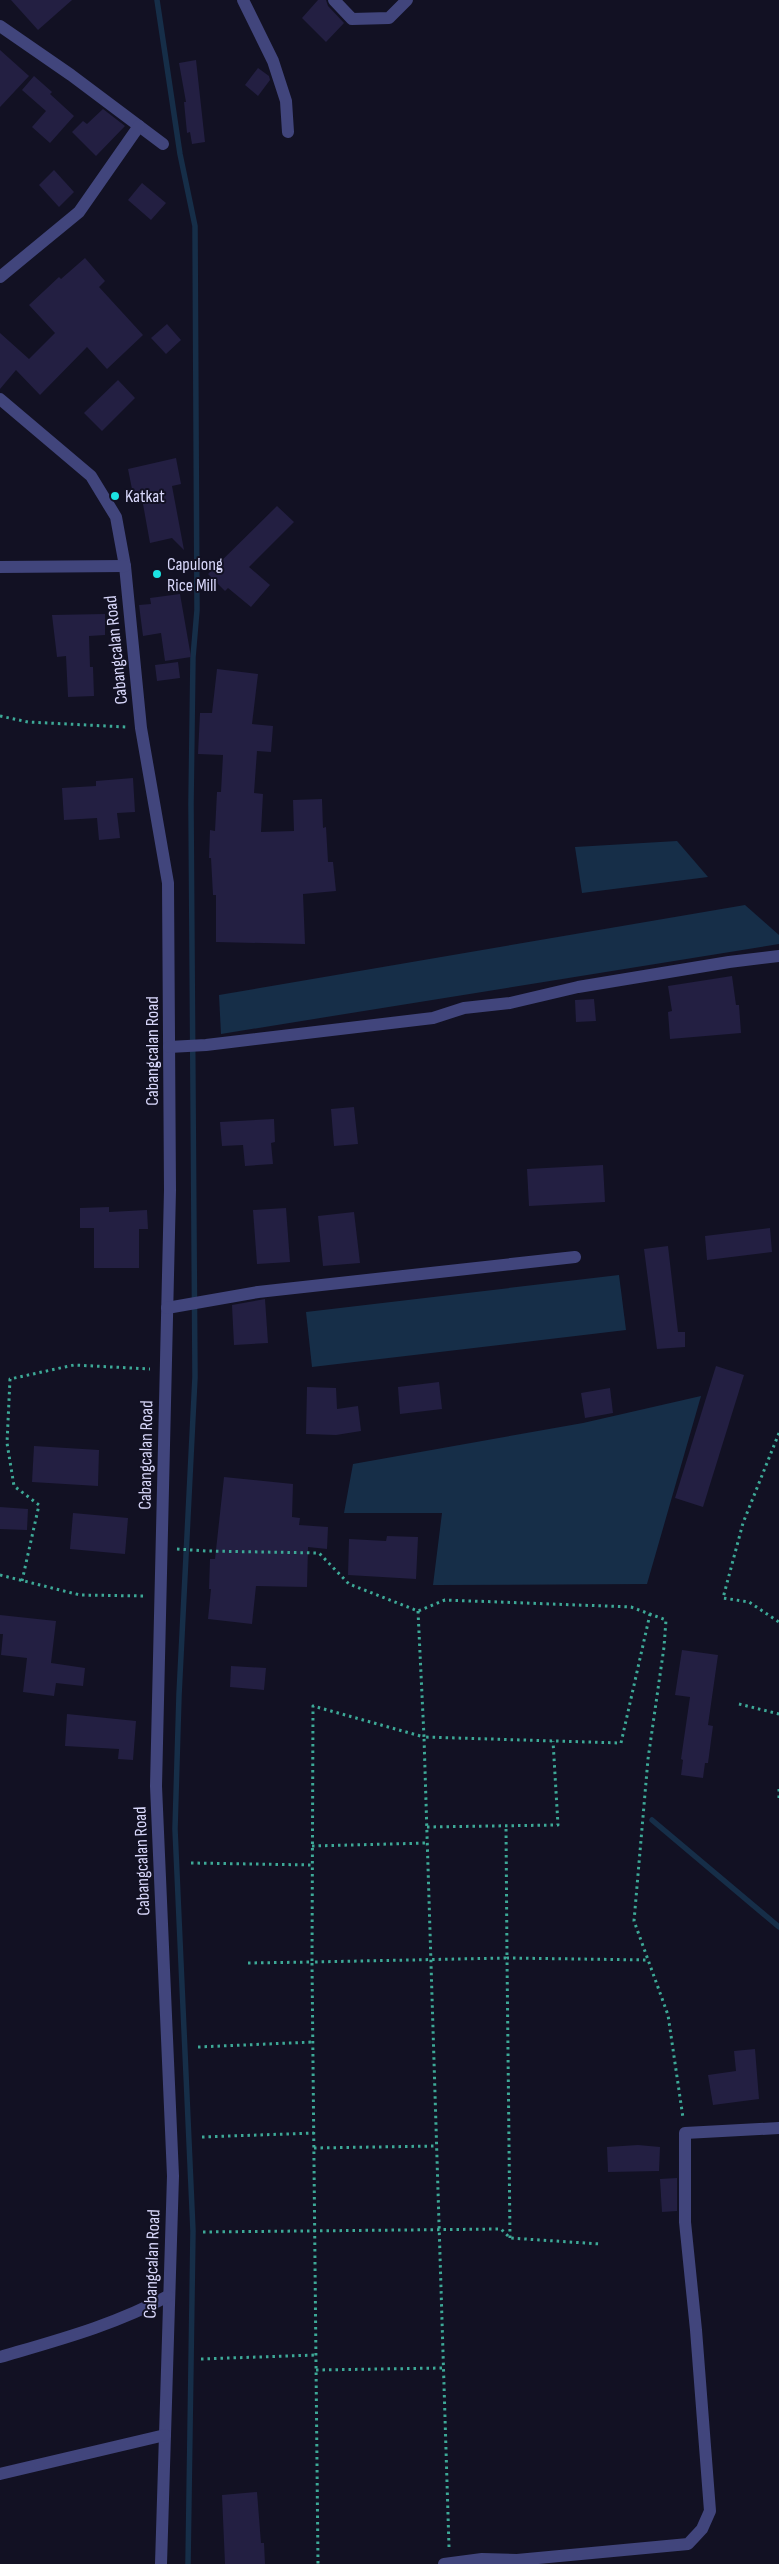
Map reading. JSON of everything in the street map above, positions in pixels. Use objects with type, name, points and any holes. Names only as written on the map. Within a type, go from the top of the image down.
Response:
[{"type":"street","points":[[243,0],[273,61],[286,100],[288,132]]},
{"type":"street","points":[[334,0],[352,19],[389,18],[407,0]]},
{"type":"street","points":[[0,26],[71,75],[163,144]]},
{"type":"street","points":[[0,277],[79,212],[139,126]]},
{"type":"street","name":"Cabangcalan Road","points":[[0,399],[91,476],[116,517],[126,566],[141,728],[168,883],[170,1190],[156,1786],[173,2176],[161,2564]]},
{"type":"street","points":[[0,568],[126,566]]},
{"type":"street","points":[[169,1047],[206,1046],[433,1018],[464,1008],[510,1003],[578,987],[728,962],[779,956]]},
{"type":"street","points":[[167,1308],[258,1292],[575,1257]]},
{"type":"street","points":[[447,2564],[482,2559],[517,2560],[688,2544],[702,2530],[710,2512],[696,2330],[685,2222],[685,2134],[779,2128]]},
{"type":"street","points":[[0,2357],[98,2328],[140,2312],[168,2296]]},
{"type":"street","points":[[0,2474],[165,2435]]},
{"type":"path","points":[[0,716],[28,722],[141,728]]},
{"type":"path","points":[[22,1581],[39,1505],[14,1486],[7,1443],[10,1379],[74,1365],[166,1370]]},
{"type":"path","points":[[779,1433],[777,1443],[743,1523],[723,1598],[749,1602],[779,1622]]},
{"type":"path","points":[[172,1548],[206,1552],[319,1553],[349,1584],[418,1611],[445,1600],[631,1607],[666,1620],[648,1759],[634,1921],[668,2015],[685,2134]]},
{"type":"path","points":[[0,1575],[80,1595],[160,1596]]},
{"type":"path","points":[[418,1611],[424,1737],[437,2146],[447,2564]]},
{"type":"path","points":[[318,2564],[312,1962],[313,1706],[424,1737],[621,1743],[650,1614]]},
{"type":"path","points":[[739,1704],[779,1714]]},
{"type":"path","points":[[426,1827],[558,1824],[553,1741]]},
{"type":"path","points":[[779,1789],[779,1799]]},
{"type":"path","points":[[506,1826],[510,2238]]},
{"type":"path","points":[[312,1846],[427,1843]]},
{"type":"path","points":[[190,1863],[312,1865]]},
{"type":"path","points":[[248,1963],[507,1958],[649,1960]]},
{"type":"path","points":[[198,2047],[313,2042]]},
{"type":"path","points":[[202,2137],[314,2133]]},
{"type":"path","points":[[314,2148],[437,2146]]},
{"type":"path","points":[[203,2232],[501,2229],[510,2238],[600,2244]]},
{"type":"path","points":[[202,2359],[316,2355]]},
{"type":"path","points":[[316,2370],[443,2368]]},
{"type":"water","points":[[677,841],[708,877],[582,893],[575,847]]},
{"type":"water","points":[[745,905],[779,935],[779,944],[221,1034],[219,995]]},
{"type":"water","points":[[619,1275],[626,1330],[312,1367],[306,1312]]},
{"type":"water","points":[[701,1396],[647,1584],[433,1585],[442,1513],[344,1513],[353,1464],[583,1423]]},
{"type":"building","points":[[11,0],[72,0],[38,30]]},
{"type":"building","points":[[318,0],[326,0],[328,6],[344,23],[326,42],[302,18]]},
{"type":"building","points":[[0,50],[29,76],[0,107]]},
{"type":"building","points":[[196,60],[205,142],[192,144],[190,132],[187,133],[184,102],[186,102],[179,63]]},
{"type":"building","points":[[258,68],[269,76],[270,80],[258,96],[245,85]]},
{"type":"building","points":[[34,76],[74,116],[50,143],[32,127],[46,111],[22,90]]},
{"type":"building","points":[[103,109],[125,126],[96,156],[72,132],[83,121],[87,124]]},
{"type":"building","points":[[54,170],[74,192],[59,207],[39,185]]},
{"type":"building","points":[[142,183],[166,203],[151,220],[128,200]]},
{"type":"building","points":[[85,258],[105,281],[99,287],[143,335],[107,369],[87,347],[40,395],[16,370],[0,389],[0,333],[29,359],[55,333],[29,305],[59,277],[61,279]]},
{"type":"building","points":[[167,324],[181,340],[166,354],[151,338]]},
{"type":"building","points":[[118,380],[135,398],[102,431],[84,413]]},
{"type":"building","points":[[176,458],[181,484],[172,486],[184,550],[172,538],[150,543],[141,493],[133,494],[128,469]]},
{"type":"building","points":[[277,506],[294,522],[249,567],[270,585],[251,607],[228,588],[225,591],[208,574]]},
{"type":"building","points":[[180,594],[191,657],[165,661],[161,633],[143,636],[139,605],[151,604],[150,598]]},
{"type":"building","points":[[105,614],[105,635],[89,636],[90,667],[93,667],[94,696],[68,697],[66,656],[57,657],[52,615]]},
{"type":"building","points":[[178,662],[180,678],[157,681],[155,665]]},
{"type":"building","points":[[217,669],[258,674],[252,724],[273,726],[271,752],[257,751],[254,793],[263,794],[261,832],[294,831],[293,800],[322,799],[323,828],[326,827],[328,862],[333,862],[336,891],[303,894],[305,944],[216,942],[216,895],[213,895],[211,858],[209,858],[210,830],[215,831],[217,792],[221,792],[223,755],[198,754],[200,713],[212,713]]},
{"type":"building","points":[[133,778],[135,812],[117,813],[120,838],[99,840],[97,818],[64,820],[62,788],[96,786],[96,781]]},
{"type":"building","points":[[732,976],[736,1005],[739,1005],[741,1033],[670,1039],[668,1012],[672,1011],[668,986]]},
{"type":"building","points":[[594,999],[596,1021],[576,1022],[575,1000]]},
{"type":"building","points":[[354,1107],[358,1144],[334,1146],[331,1109]]},
{"type":"building","points":[[274,1119],[275,1142],[271,1143],[273,1164],[245,1166],[243,1145],[222,1146],[220,1122]]},
{"type":"building","points":[[603,1165],[605,1202],[529,1206],[527,1169]]},
{"type":"building","points":[[109,1207],[109,1212],[147,1210],[148,1229],[139,1229],[139,1268],[94,1268],[94,1228],[80,1228],[80,1208]]},
{"type":"building","points":[[286,1208],[290,1262],[257,1264],[253,1210]]},
{"type":"building","points":[[354,1212],[360,1263],[323,1266],[318,1216]]},
{"type":"building","points":[[770,1228],[772,1252],[707,1260],[705,1236]]},
{"type":"building","points":[[668,1246],[678,1332],[685,1332],[685,1347],[657,1349],[644,1249]]},
{"type":"building","points":[[265,1299],[268,1343],[234,1345],[232,1305]]},
{"type":"building","points":[[716,1366],[744,1375],[703,1507],[675,1498]]},
{"type":"building","points":[[439,1382],[442,1409],[400,1414],[398,1387]]},
{"type":"building","points":[[307,1387],[336,1388],[337,1409],[358,1406],[361,1431],[336,1435],[306,1434]]},
{"type":"building","points":[[610,1388],[613,1413],[585,1418],[581,1393]]},
{"type":"building","points":[[34,1446],[99,1450],[98,1486],[32,1482]]},
{"type":"building","points":[[224,1477],[293,1484],[292,1517],[300,1518],[299,1525],[328,1527],[327,1549],[308,1547],[307,1587],[256,1586],[252,1624],[208,1619],[211,1589],[209,1589],[210,1559],[215,1559]]},
{"type":"building","points":[[0,1507],[28,1509],[27,1530],[0,1529]]},
{"type":"building","points":[[73,1513],[128,1518],[125,1554],[70,1549]]},
{"type":"building","points":[[387,1536],[418,1537],[416,1579],[348,1575],[349,1539],[386,1541]]},
{"type":"building","points":[[0,1615],[56,1621],[51,1663],[85,1668],[83,1686],[56,1683],[54,1696],[23,1692],[27,1658],[1,1655],[3,1634],[0,1634]]},
{"type":"building","points":[[682,1650],[718,1655],[708,1725],[713,1726],[708,1763],[705,1763],[703,1778],[681,1775],[683,1760],[681,1759],[690,1697],[675,1695]]},
{"type":"building","points":[[231,1666],[266,1668],[264,1690],[230,1687]]},
{"type":"building","points":[[67,1714],[136,1721],[133,1760],[118,1759],[119,1749],[65,1746]]},
{"type":"building","points":[[755,2049],[759,2099],[713,2105],[708,2075],[736,2071],[734,2051]]},
{"type":"building","points":[[638,2145],[660,2147],[659,2171],[608,2172],[607,2147]]},
{"type":"building","points":[[677,2178],[677,2211],[662,2212],[660,2179]]},
{"type":"building","points":[[257,2492],[261,2543],[264,2543],[265,2564],[225,2564],[222,2495]]},
{"type":"waterway","points":[[157,0],[180,154],[195,226],[197,610],[193,657],[191,804],[195,1377],[179,1695],[175,1829],[193,2231],[188,2564]]},
{"type":"waterway","points":[[652,1820],[779,1927]]},
{"type":"place","name":"Katkat","points":[[115,496]]},
{"type":"place","name":"Capulong Rice Mill","points":[[157,574]]}]
